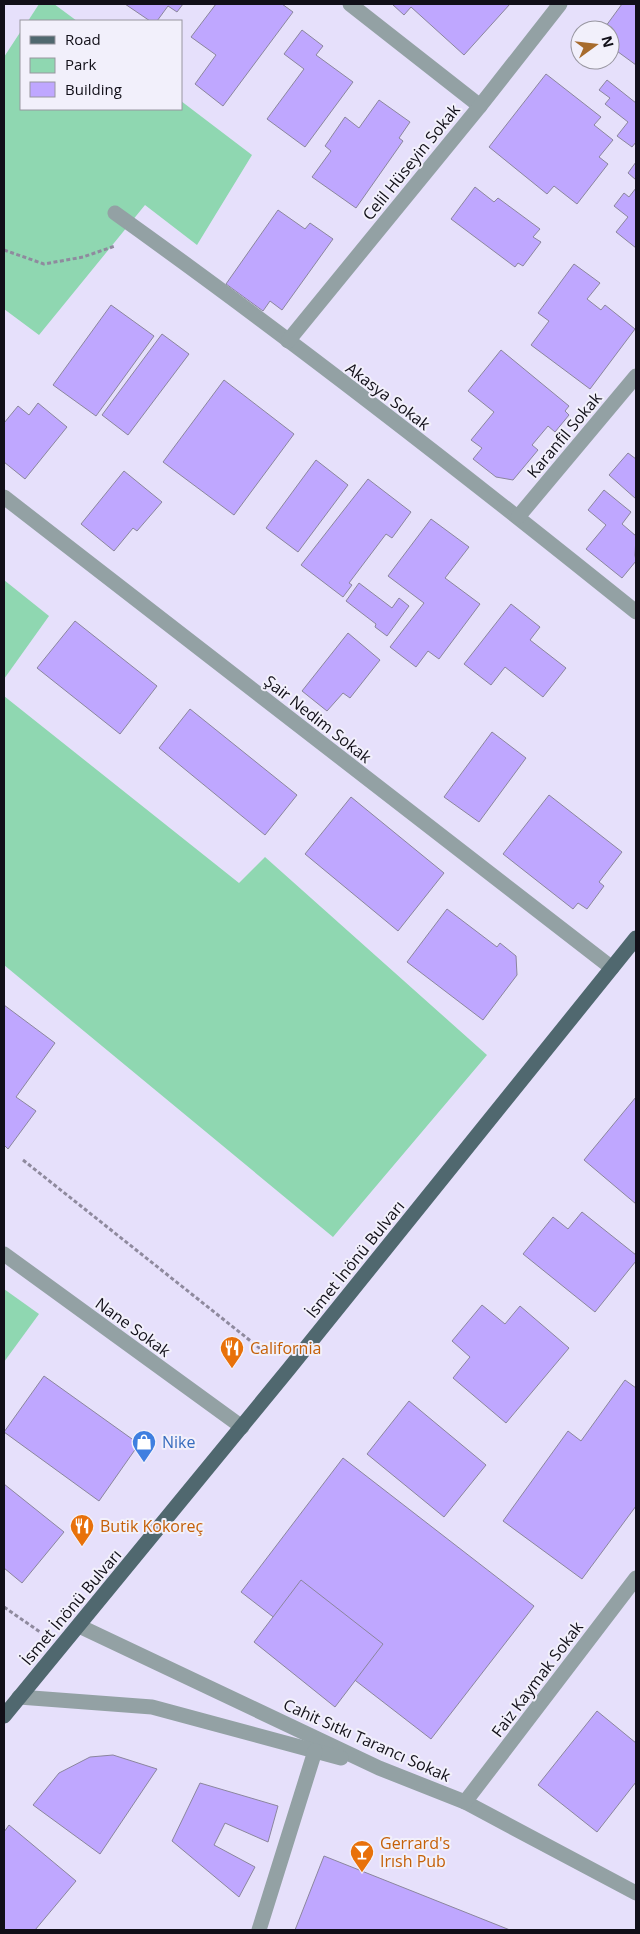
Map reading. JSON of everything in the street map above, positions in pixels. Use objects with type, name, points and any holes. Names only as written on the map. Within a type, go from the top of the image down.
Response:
[{"type":"main road","name":"İsmet İnönü Bulvarı","points":[[4,1716],[242,1427],[636,938]]},
{"type":"street","points":[[350,4],[480,106]]},
{"type":"street","name":"Celil Hüseyin Sokak","points":[[288,341],[480,106],[560,4]]},
{"type":"street","name":"Akasya Sokak","points":[[115,213],[288,341],[518,517],[636,612]]},
{"type":"street","name":"Karanfil Sokak","points":[[518,517],[636,376]]},
{"type":"street","name":"Şair Nedim Sokak","points":[[4,497],[612,968]]},
{"type":"street","name":"Nane Sokak","points":[[4,1254],[242,1427]]},
{"type":"street","name":"Faiz Kaymak Sokak","points":[[465,1802],[636,1578]]},
{"type":"street","name":"Cahit Sıtkı Tarancı Sokak","points":[[79,1626],[379,1768],[465,1802],[636,1894]]},
{"type":"street","name":"Cahit Sıtkı Tarancı Sokak","points":[[19,1697],[152,1707],[379,1768]]},
{"type":"street","points":[[259,1930],[315,1751]]},
{"type":"path","points":[[4,250],[44,264],[83,257],[115,246],[136,228]]},
{"type":"path","points":[[23,1160],[288,1370]]},
{"type":"path","points":[[4,1607],[61,1647]]},
{"type":"green space","points":[[39,4],[54,4],[76,20],[29,20]]},
{"type":"green space","points":[[20,33],[20,110],[182,110],[182,102],[252,155],[197,245],[145,205],[39,335],[4,309],[4,57]]},
{"type":"green space","points":[[4,580],[49,616],[4,679]]},
{"type":"green space","points":[[4,696],[239,883],[265,857],[487,1055],[333,1237],[4,965]]},
{"type":"green space","points":[[4,1289],[39,1314],[4,1362]]},
{"type":"building","points":[[125,4],[183,4],[177,12],[168,6],[158,20],[149,20]]},
{"type":"building","points":[[216,4],[282,4],[293,12],[223,106],[195,84],[216,55],[191,37]]},
{"type":"building","points":[[392,4],[510,4],[464,55],[411,7],[404,15]]},
{"type":"building","points":[[622,4],[636,4],[636,65],[620,53],[620,20],[610,20]]},
{"type":"building","points":[[302,30],[323,46],[316,55],[353,82],[305,147],[267,119],[304,69],[284,54]]},
{"type":"building","points":[[546,74],[601,117],[594,125],[613,140],[599,157],[608,164],[577,204],[554,186],[547,194],[489,147]]},
{"type":"building","points":[[607,80],[636,103],[636,142],[632,147],[617,136],[628,122],[605,104],[610,98],[599,90]]},
{"type":"building","points":[[379,100],[410,122],[399,138],[403,141],[356,208],[312,177],[331,151],[325,146],[345,117],[359,128]]},
{"type":"building","points":[[636,162],[636,180],[628,173]]},
{"type":"building","points":[[475,187],[494,202],[498,198],[540,229],[533,237],[541,242],[523,266],[518,263],[515,267],[451,219]]},
{"type":"building","points":[[636,188],[636,248],[616,232],[628,217],[614,206],[624,193],[629,197]]},
{"type":"building","points":[[278,210],[305,229],[310,223],[333,239],[282,310],[270,301],[263,311],[226,284]]},
{"type":"building","points":[[574,264],[600,283],[587,299],[601,310],[605,305],[635,329],[590,389],[531,345],[549,321],[538,313]]},
{"type":"building","points":[[111,305],[154,336],[96,416],[53,385]]},
{"type":"building","points":[[162,334],[189,354],[128,435],[102,415]]},
{"type":"building","points":[[501,350],[569,406],[565,411],[569,415],[555,432],[548,426],[532,445],[538,450],[513,480],[496,477],[473,459],[482,448],[471,440],[494,412],[468,391]]},
{"type":"building","points":[[224,380],[294,434],[234,515],[163,462]]},
{"type":"building","points":[[38,403],[67,427],[25,479],[4,462],[4,423],[18,406],[29,415]]},
{"type":"building","points":[[628,453],[636,459],[636,499],[609,475]]},
{"type":"building","points":[[316,460],[348,485],[298,552],[266,528]]},
{"type":"building","points":[[124,471],[162,502],[137,531],[133,528],[114,551],[81,524]]},
{"type":"building","points":[[368,479],[411,512],[392,538],[386,534],[349,583],[352,585],[343,597],[301,565]]},
{"type":"building","points":[[604,490],[631,512],[622,524],[636,536],[636,561],[622,578],[586,549],[606,525],[588,510]]},
{"type":"building","points":[[431,519],[469,547],[445,578],[480,604],[439,659],[428,651],[416,667],[390,647],[424,603],[388,576]]},
{"type":"building","points":[[359,583],[392,608],[399,598],[409,606],[387,636],[375,627],[376,624],[346,601]]},
{"type":"building","points":[[511,604],[540,627],[530,640],[566,668],[543,697],[505,667],[491,685],[464,664]]},
{"type":"building","points":[[75,621],[157,686],[120,734],[37,668]]},
{"type":"building","points":[[348,633],[380,660],[350,698],[343,693],[327,711],[302,691]]},
{"type":"building","points":[[190,709],[297,795],[265,835],[159,748]]},
{"type":"building","points":[[492,732],[526,758],[479,822],[444,797]]},
{"type":"building","points":[[549,795],[622,852],[599,882],[604,886],[587,909],[578,903],[573,909],[503,854]]},
{"type":"building","points":[[351,797],[444,873],[398,931],[305,854]]},
{"type":"building","points":[[447,909],[497,947],[500,943],[516,956],[517,975],[483,1020],[407,962]]},
{"type":"building","points":[[4,1005],[55,1043],[16,1097],[36,1111],[8,1149],[4,1145]]},
{"type":"building","points":[[636,1097],[636,1204],[584,1160]]},
{"type":"building","points":[[582,1212],[636,1255],[636,1261],[595,1312],[523,1254],[553,1217],[568,1229]]},
{"type":"building","points":[[482,1305],[505,1324],[520,1306],[569,1348],[506,1423],[453,1378],[470,1357],[452,1341]]},
{"type":"building","points":[[44,1376],[139,1444],[99,1501],[4,1432]]},
{"type":"building","points":[[625,1380],[636,1388],[636,1506],[582,1579],[503,1521],[568,1431],[581,1441]]},
{"type":"building","points":[[409,1401],[486,1465],[444,1517],[367,1454]]},
{"type":"building","points":[[343,1458],[534,1606],[431,1739],[241,1592]]},
{"type":"building","points":[[4,1484],[64,1532],[22,1583],[4,1568]]},
{"type":"building","points":[[301,1580],[383,1644],[335,1707],[254,1642]]},
{"type":"building","points":[[597,1711],[636,1743],[636,1782],[597,1832],[538,1785]]},
{"type":"building","points":[[113,1755],[157,1769],[100,1854],[33,1805],[59,1773],[90,1757]]},
{"type":"building","points":[[200,1783],[278,1806],[268,1842],[225,1823],[214,1845],[255,1867],[239,1897],[172,1841]]},
{"type":"building","points":[[9,1825],[76,1881],[35,1930],[4,1930],[4,1832]]},
{"type":"building","points":[[324,1856],[510,1930],[295,1930]]},
{"type":"place","name":"California","points":[[232,1369]]},
{"type":"place","name":"Nike","points":[[144,1463]]},
{"type":"place","name":"Butik Kokoreç","points":[[82,1547]]},
{"type":"place","name":"Gerrard's Irısh Pub","points":[[362,1873]]}]
